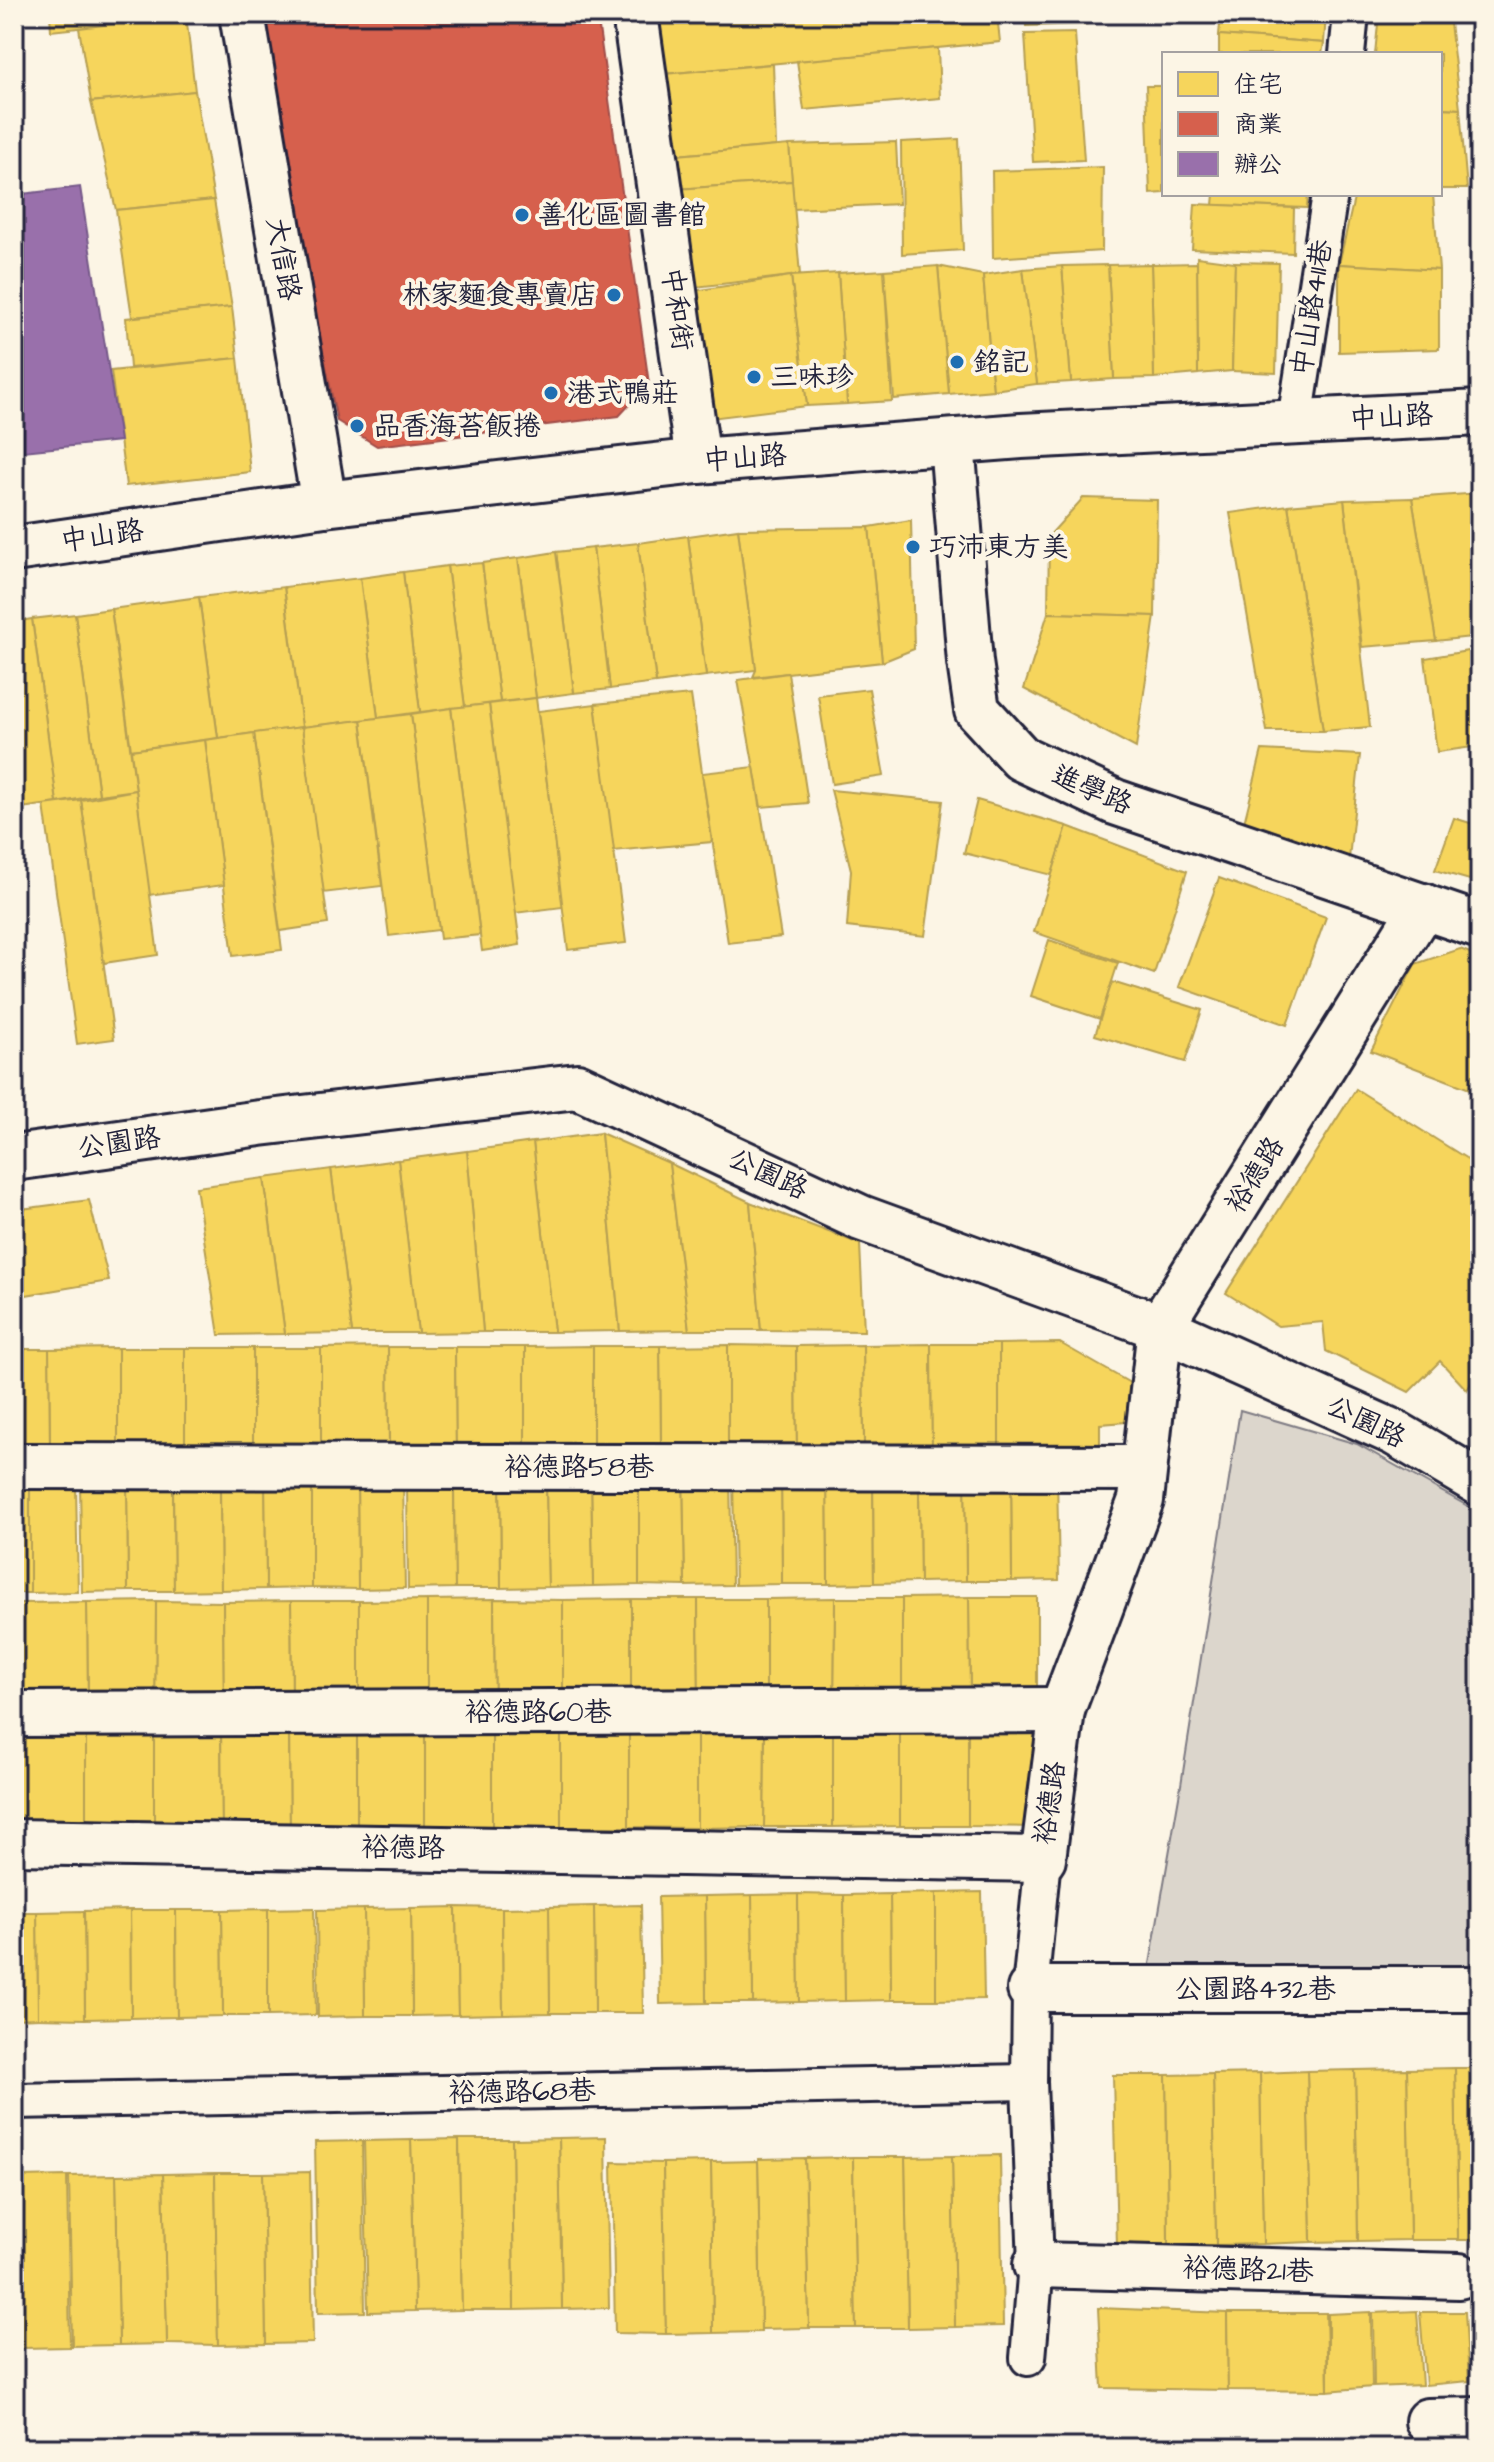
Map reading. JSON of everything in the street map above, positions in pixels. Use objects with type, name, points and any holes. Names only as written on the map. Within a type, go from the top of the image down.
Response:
[{"type":"street","name":"大信路","points":[[242,14],[324,504]]},
{"type":"street","name":"中和街","points":[[635,14],[698,461]]},
{"type":"street","name":"中山路","points":[[14,549],[324,504],[698,461],[1021,436],[1480,413]]},
{"type":"street","name":"進學路","points":[[952,443],[970,662],[977,710],[1021,758],[1115,802],[1480,926]]},
{"type":"street","name":"裕德路","points":[[14,1842],[1043,1859],[1062,1710],[1141,1500],[1160,1327],[1423,906]]},
{"type":"street","name":"公園路","points":[[14,1158],[260,1123],[577,1086],[861,1218],[1160,1327],[1395,1433],[1480,1483]]},
{"type":"street","name":"裕德路58巷","points":[[14,1466],[1144,1468]]},
{"type":"street","name":"裕德路60巷","points":[[14,1714],[1062,1710]]},
{"type":"street","name":"公園路432巷","points":[[1030,1989],[1480,1989]]},
{"type":"street","name":"裕德路21巷","points":[[1036,2265],[1459,2276]]},
{"type":"street","points":[[1428,2421],[1480,2420]]},
{"type":"lane","points":[[1347,52],[1351,14]]},
{"type":"lane","name":"中山路411巷","points":[[1295,421],[1330,196]]},
{"type":"lane","points":[[1028,2358],[1036,2265],[1029,2082],[1030,1989],[1043,1859]]},
{"type":"lane","name":"裕德路68巷","points":[[14,2101],[1029,2082]]},
{"type":"shaded area","points":[[1240,1410],[1357,1444],[1480,1513],[1480,2000],[1142,2010]]},
{"type":"building: 住宅","points":[[50,14],[143,14],[144,21],[51,31]]},
{"type":"building: 住宅","points":[[143,14],[186,14],[186,15],[144,21]]},
{"type":"building: 住宅","points":[[658,14],[997,14],[1000,42],[664,74]]},
{"type":"building: 住宅","points":[[1025,14],[1087,14],[1087,24],[1026,26]]},
{"type":"building: 住宅","points":[[1221,14],[1326,14],[1324,43],[1219,35]]},
{"type":"building: 住宅","points":[[1379,14],[1449,14],[1460,109],[1442,108],[1442,52],[1375,52]]},
{"type":"building: 住宅","points":[[186,15],[195,91],[91,102],[79,28]]},
{"type":"building: 住宅","points":[[1075,33],[1084,160],[1033,162],[1025,34]]},
{"type":"building: 住宅","points":[[1219,35],[1324,43],[1322,52],[1219,52]]},
{"type":"building: 住宅","points":[[938,48],[940,98],[804,110],[797,61]]},
{"type":"building: 住宅","points":[[773,64],[776,146],[677,155],[664,74]]},
{"type":"building: 住宅","points":[[1146,86],[1162,86],[1162,193],[1150,194]]},
{"type":"building: 住宅","points":[[195,91],[214,200],[116,210],[91,102]]},
{"type":"building: 住宅","points":[[1442,108],[1460,109],[1467,189],[1442,189]]},
{"type":"building: 住宅","points":[[959,139],[963,250],[902,254],[901,142]]},
{"type":"building: 住宅","points":[[896,142],[899,204],[794,209],[789,145]]},
{"type":"building: 住宅","points":[[789,145],[792,181],[677,189],[677,155]]},
{"type":"building: 住宅","points":[[1103,167],[1102,251],[993,258],[992,171]]},
{"type":"building: 住宅","points":[[792,181],[800,275],[687,288],[677,189]]},
{"type":"building: 住宅","points":[[1214,196],[1308,196],[1307,208],[1213,205]]},
{"type":"building: 住宅","points":[[1355,196],[1433,196],[1439,270],[1339,264]]},
{"type":"building: 住宅","points":[[214,200],[232,307],[132,317],[116,210]]},
{"type":"building: 住宅","points":[[1195,204],[1294,208],[1293,253],[1192,249]]},
{"type":"building: 住宅","points":[[1197,257],[1235,262],[1232,371],[1198,374]]},
{"type":"building: 住宅","points":[[1235,262],[1279,263],[1276,373],[1232,371]]},
{"type":"building: 住宅","points":[[1197,263],[1198,374],[1154,378],[1151,264]]},
{"type":"building: 住宅","points":[[1151,264],[1154,378],[1114,379],[1108,265]]},
{"type":"building: 住宅","points":[[1339,264],[1439,270],[1439,349],[1339,352]]},
{"type":"building: 住宅","points":[[1108,265],[1114,379],[1071,382],[1062,266]]},
{"type":"building: 住宅","points":[[938,266],[983,275],[993,390],[949,394]]},
{"type":"building: 住宅","points":[[938,266],[949,394],[894,399],[884,270]]},
{"type":"building: 住宅","points":[[1062,266],[1071,382],[1037,384],[1023,269]]},
{"type":"building: 住宅","points":[[1023,269],[1037,384],[993,390],[983,275]]},
{"type":"building: 住宅","points":[[884,270],[892,401],[847,404],[838,273]]},
{"type":"building: 住宅","points":[[838,273],[847,404],[807,406],[791,276]]},
{"type":"building: 住宅","points":[[791,276],[807,406],[711,418],[693,291]]},
{"type":"building: 住宅","points":[[232,307],[238,358],[130,368],[126,318]]},
{"type":"building: 住宅","points":[[238,358],[250,472],[126,486],[111,371]]},
{"type":"building: 住宅","points":[[1480,493],[1480,636],[1436,641],[1412,498]]},
{"type":"building: 住宅","points":[[1083,498],[1157,500],[1155,616],[1048,613],[1049,536]]},
{"type":"building: 住宅","points":[[1412,498],[1436,641],[1362,647],[1344,500]]},
{"type":"building: 住宅","points":[[1344,500],[1370,727],[1323,731],[1288,505]]},
{"type":"building: 住宅","points":[[1288,505],[1323,731],[1267,731],[1230,513]]},
{"type":"building: 住宅","points":[[911,520],[914,649],[882,662],[869,527]]},
{"type":"building: 住宅","points":[[869,527],[882,662],[753,677],[756,670],[738,529]]},
{"type":"building: 住宅","points":[[738,529],[756,670],[706,676],[688,536]]},
{"type":"building: 住宅","points":[[688,536],[706,676],[656,683],[638,543]]},
{"type":"building: 住宅","points":[[638,543],[656,683],[610,689],[593,548]]},
{"type":"building: 住宅","points":[[593,548],[610,689],[574,693],[556,552]]},
{"type":"building: 住宅","points":[[556,552],[574,693],[536,698],[518,558]]},
{"type":"building: 住宅","points":[[518,558],[536,698],[500,702],[482,563]]},
{"type":"building: 住宅","points":[[482,563],[500,702],[465,707],[447,566]]},
{"type":"building: 住宅","points":[[447,566],[465,707],[420,712],[403,572]]},
{"type":"building: 住宅","points":[[403,572],[420,712],[378,718],[360,578]]},
{"type":"building: 住宅","points":[[360,578],[378,718],[302,727],[284,587]]},
{"type":"building: 住宅","points":[[284,587],[302,727],[218,738],[199,597]]},
{"type":"building: 住宅","points":[[199,597],[218,738],[131,750],[111,609]]},
{"type":"building: 住宅","points":[[111,609],[136,790],[99,795],[75,614]]},
{"type":"building: 住宅","points":[[1048,613],[1155,616],[1136,748],[1024,689]]},
{"type":"building: 住宅","points":[[75,614],[99,795],[57,803],[32,619]]},
{"type":"building: 住宅","points":[[32,619],[57,803],[14,809],[14,622]]},
{"type":"building: 住宅","points":[[1474,650],[1480,696],[1480,746],[1437,752],[1425,658]]},
{"type":"building: 住宅","points":[[788,673],[808,803],[761,807],[738,680]]},
{"type":"building: 住宅","points":[[869,689],[884,776],[832,784],[818,695]]},
{"type":"building: 住宅","points":[[691,695],[712,842],[613,851],[595,704]]},
{"type":"building: 住宅","points":[[536,698],[563,907],[515,913],[489,704]]},
{"type":"building: 住宅","points":[[489,704],[520,945],[482,951],[451,708]]},
{"type":"building: 住宅","points":[[595,704],[626,943],[568,950],[538,711]]},
{"type":"building: 住宅","points":[[451,708],[480,935],[440,939],[411,714]]},
{"type":"building: 住宅","points":[[411,714],[439,930],[389,936],[361,720]]},
{"type":"building: 住宅","points":[[361,720],[382,886],[323,893],[302,727]]},
{"type":"building: 住宅","points":[[302,727],[328,924],[280,931],[254,733]]},
{"type":"building: 住宅","points":[[254,733],[282,950],[233,956],[205,740]]},
{"type":"building: 住宅","points":[[205,740],[224,885],[149,895],[131,750]]},
{"type":"building: 住宅","points":[[1262,750],[1360,755],[1348,868],[1240,839]]},
{"type":"building: 住宅","points":[[754,767],[781,937],[728,943],[702,773]]},
{"type":"building: 住宅","points":[[136,790],[158,955],[104,963],[81,800]]},
{"type":"building: 住宅","points":[[831,790],[943,801],[925,936],[847,927],[851,870]]},
{"type":"building: 住宅","points":[[81,800],[114,1039],[77,1044],[44,805]]},
{"type":"building: 住宅","points":[[977,800],[1067,826],[1052,875],[964,853]]},
{"type":"building: 住宅","points":[[1454,818],[1480,826],[1480,883],[1435,870]]},
{"type":"building: 住宅","points":[[1067,826],[1187,871],[1154,974],[1034,932]]},
{"type":"building: 住宅","points":[[1219,878],[1326,917],[1287,1025],[1179,987]]},
{"type":"building: 住宅","points":[[1049,940],[1118,963],[1100,1019],[1031,996]]},
{"type":"building: 住宅","points":[[1460,949],[1480,957],[1480,1093],[1371,1051],[1415,964]]},
{"type":"building: 住宅","points":[[1112,982],[1202,1010],[1185,1062],[1095,1035]]},
{"type":"building: 住宅","points":[[1356,1089],[1480,1167],[1480,1369],[1467,1390],[1440,1361],[1409,1392],[1326,1351],[1323,1322],[1278,1326],[1226,1293]]},
{"type":"building: 住宅","points":[[601,1133],[620,1331],[554,1332],[533,1142]]},
{"type":"building: 住宅","points":[[601,1133],[669,1163],[689,1330],[620,1331]]},
{"type":"building: 住宅","points":[[533,1142],[554,1332],[483,1332],[467,1151]]},
{"type":"building: 住宅","points":[[467,1151],[483,1332],[418,1333],[398,1160]]},
{"type":"building: 住宅","points":[[398,1160],[418,1333],[352,1333],[331,1169]]},
{"type":"building: 住宅","points":[[669,1163],[750,1202],[761,1330],[689,1330]]},
{"type":"building: 住宅","points":[[331,1169],[352,1333],[285,1334],[264,1178]]},
{"type":"building: 住宅","points":[[264,1178],[285,1334],[219,1335],[196,1187]]},
{"type":"building: 住宅","points":[[89,1200],[109,1281],[14,1297],[14,1210]]},
{"type":"building: 住宅","points":[[750,1202],[860,1244],[864,1331],[761,1330]]},
{"type":"building: 住宅","points":[[1060,1343],[1144,1391],[1140,1421],[1100,1424],[1100,1449],[999,1450],[999,1344]]},
{"type":"building: 住宅","points":[[931,1344],[932,1450],[864,1450],[863,1345]]},
{"type":"building: 住宅","points":[[931,1344],[999,1344],[999,1450],[932,1450]]},
{"type":"building: 住宅","points":[[728,1345],[728,1451],[661,1452],[660,1346]]},
{"type":"building: 住宅","points":[[728,1345],[796,1346],[797,1451],[728,1451]]},
{"type":"building: 住宅","points":[[863,1345],[864,1450],[797,1451],[796,1346]]},
{"type":"building: 住宅","points":[[593,1346],[593,1453],[525,1453],[525,1347]]},
{"type":"building: 住宅","points":[[593,1346],[660,1346],[661,1452],[593,1453]]},
{"type":"building: 住宅","points":[[388,1347],[455,1347],[456,1453],[389,1453]]},
{"type":"building: 住宅","points":[[388,1347],[389,1453],[321,1453],[321,1348]]},
{"type":"building: 住宅","points":[[455,1347],[525,1347],[525,1453],[456,1453]]},
{"type":"building: 住宅","points":[[118,1348],[185,1348],[185,1454],[118,1455]]},
{"type":"building: 住宅","points":[[118,1348],[118,1455],[50,1455],[49,1349]]},
{"type":"building: 住宅","points":[[185,1348],[253,1348],[253,1454],[185,1454]]},
{"type":"building: 住宅","points":[[253,1348],[321,1348],[321,1453],[253,1454]]},
{"type":"building: 住宅","points":[[14,1349],[49,1349],[50,1455],[14,1455]]},
{"type":"building: 住宅","points":[[1057,1473],[1059,1580],[1012,1581],[1011,1474]]},
{"type":"building: 住宅","points":[[1011,1474],[1012,1581],[966,1581],[965,1475]]},
{"type":"building: 住宅","points":[[873,1475],[874,1583],[828,1584],[827,1476]]},
{"type":"building: 住宅","points":[[873,1475],[919,1476],[920,1582],[874,1583]]},
{"type":"building: 住宅","points":[[965,1475],[966,1581],[920,1582],[919,1476]]},
{"type":"building: 住宅","points":[[827,1476],[828,1584],[782,1584],[781,1477]]},
{"type":"building: 住宅","points":[[730,1477],[732,1585],[685,1586],[683,1478]]},
{"type":"building: 住宅","points":[[781,1477],[782,1584],[735,1585],[733,1478]]},
{"type":"building: 住宅","points":[[683,1478],[685,1586],[639,1585],[639,1479]]},
{"type":"building: 住宅","points":[[639,1479],[639,1585],[593,1586],[591,1480]]},
{"type":"building: 住宅","points":[[403,1480],[405,1588],[358,1589],[357,1481]]},
{"type":"building: 住宅","points":[[546,1480],[548,1587],[501,1588],[500,1481]]},
{"type":"building: 住宅","points":[[546,1480],[591,1480],[593,1586],[548,1587]]},
{"type":"building: 住宅","points":[[357,1481],[358,1589],[312,1588],[312,1482]]},
{"type":"building: 住宅","points":[[454,1481],[455,1588],[408,1589],[407,1483]]},
{"type":"building: 住宅","points":[[454,1481],[500,1481],[501,1588],[455,1588]]},
{"type":"building: 住宅","points":[[312,1482],[312,1588],[266,1589],[265,1483]]},
{"type":"building: 住宅","points":[[173,1483],[174,1591],[128,1591],[127,1484]]},
{"type":"building: 住宅","points":[[173,1483],[220,1483],[221,1590],[174,1591]]},
{"type":"building: 住宅","points":[[220,1483],[265,1483],[266,1589],[221,1590]]},
{"type":"building: 住宅","points":[[127,1484],[128,1591],[82,1592],[80,1485]]},
{"type":"building: 住宅","points":[[76,1485],[78,1592],[30,1593],[30,1486]]},
{"type":"building: 住宅","points":[[14,1486],[30,1486],[30,1593],[14,1593]]},
{"type":"building: 住宅","points":[[969,1597],[1037,1597],[1037,1703],[970,1704]]},
{"type":"building: 住宅","points":[[969,1597],[970,1704],[902,1704],[902,1598]]},
{"type":"building: 住宅","points":[[835,1598],[902,1598],[902,1704],[834,1704]]},
{"type":"building: 住宅","points":[[835,1598],[834,1704],[766,1704],[766,1599]]},
{"type":"building: 住宅","points":[[494,1599],[495,1706],[427,1707],[427,1600]]},
{"type":"building: 住宅","points":[[494,1599],[563,1600],[563,1706],[495,1706]]},
{"type":"building: 住宅","points":[[631,1599],[698,1599],[699,1705],[631,1705]]},
{"type":"building: 住宅","points":[[631,1599],[631,1705],[563,1706],[563,1600]]},
{"type":"building: 住宅","points":[[698,1599],[766,1599],[766,1704],[699,1705]]},
{"type":"building: 住宅","points":[[427,1600],[427,1707],[359,1707],[359,1601]]},
{"type":"building: 住宅","points":[[156,1601],[223,1602],[224,1707],[155,1708]]},
{"type":"building: 住宅","points":[[156,1601],[155,1708],[88,1708],[87,1602]]},
{"type":"building: 住宅","points":[[291,1601],[359,1601],[359,1707],[292,1707]]},
{"type":"building: 住宅","points":[[291,1601],[292,1707],[224,1707],[223,1602]]},
{"type":"building: 住宅","points":[[87,1602],[88,1708],[21,1709],[20,1603]]},
{"type":"building: 住宅","points":[[14,1603],[20,1603],[21,1709],[14,1709]]},
{"type":"building: 住宅","points":[[833,1720],[833,1827],[764,1827],[765,1721]]},
{"type":"building: 住宅","points":[[833,1720],[900,1720],[900,1826],[833,1827]]},
{"type":"building: 住宅","points":[[900,1720],[968,1721],[968,1826],[900,1826]]},
{"type":"building: 住宅","points":[[1036,1720],[1036,1827],[968,1826],[968,1721]]},
{"type":"building: 住宅","points":[[425,1721],[425,1828],[357,1828],[357,1722]]},
{"type":"building: 住宅","points":[[425,1721],[492,1722],[492,1828],[425,1828]]},
{"type":"building: 住宅","points":[[629,1721],[629,1827],[561,1827],[561,1722]]},
{"type":"building: 住宅","points":[[629,1721],[697,1721],[697,1828],[629,1827]]},
{"type":"building: 住宅","points":[[697,1721],[765,1721],[764,1827],[697,1828]]},
{"type":"building: 住宅","points":[[14,1722],[19,1722],[18,1829],[14,1829]]},
{"type":"building: 住宅","points":[[19,1722],[86,1723],[86,1829],[18,1829]]},
{"type":"building: 住宅","points":[[221,1722],[222,1829],[154,1828],[154,1723]]},
{"type":"building: 住宅","points":[[221,1722],[289,1722],[290,1829],[222,1829]]},
{"type":"building: 住宅","points":[[289,1722],[357,1722],[357,1828],[290,1829]]},
{"type":"building: 住宅","points":[[492,1722],[561,1722],[561,1827],[492,1828]]},
{"type":"building: 住宅","points":[[86,1723],[154,1723],[154,1828],[86,1829]]},
{"type":"building: 住宅","points":[[982,1892],[984,1999],[936,2000],[936,1893]]},
{"type":"building: 住宅","points":[[936,1893],[936,2000],[891,2000],[890,1894]]},
{"type":"building: 住宅","points":[[798,1894],[799,2002],[753,2003],[752,1895]]},
{"type":"building: 住宅","points":[[798,1894],[844,1895],[845,2001],[799,2002]]},
{"type":"building: 住宅","points":[[890,1894],[891,2000],[845,2001],[844,1895]]},
{"type":"building: 住宅","points":[[752,1895],[753,2003],[706,2003],[705,1896]]},
{"type":"building: 住宅","points":[[705,1896],[706,2003],[660,2004],[658,1897]]},
{"type":"building: 住宅","points":[[641,1905],[643,2013],[595,2013],[594,1906]]},
{"type":"building: 住宅","points":[[594,1906],[595,2013],[550,2013],[549,1907]]},
{"type":"building: 住宅","points":[[456,1907],[458,2015],[412,2016],[411,1908]]},
{"type":"building: 住宅","points":[[456,1907],[502,1908],[503,2014],[458,2015]]},
{"type":"building: 住宅","points":[[549,1907],[550,2013],[503,2014],[502,1908]]},
{"type":"building: 住宅","points":[[314,1908],[316,2015],[268,2016],[268,1909]]},
{"type":"building: 住宅","points":[[411,1908],[412,2016],[365,2016],[364,1909]]},
{"type":"building: 住宅","points":[[268,1909],[268,2016],[223,2016],[222,1910]]},
{"type":"building: 住宅","points":[[364,1909],[365,2016],[318,2017],[317,1910]]},
{"type":"building: 住宅","points":[[130,1910],[176,1910],[177,2017],[131,2018]]},
{"type":"building: 住宅","points":[[130,1910],[131,2018],[85,2019],[84,1911]]},
{"type":"building: 住宅","points":[[176,1910],[222,1910],[223,2016],[177,2017]]},
{"type":"building: 住宅","points":[[84,1911],[85,2019],[38,2018],[37,1912]]},
{"type":"building: 住宅","points":[[14,1912],[37,1912],[38,2018],[14,2019]]},
{"type":"building: 住宅","points":[[1455,2068],[1480,2068],[1480,2240],[1458,2240]]},
{"type":"building: 住宅","points":[[1455,2068],[1458,2240],[1410,2240],[1407,2069]]},
{"type":"building: 住宅","points":[[1407,2069],[1410,2240],[1358,2241],[1355,2070]]},
{"type":"building: 住宅","points":[[1355,2070],[1358,2241],[1311,2242],[1307,2071]]},
{"type":"building: 住宅","points":[[1307,2071],[1311,2242],[1263,2244],[1260,2073]]},
{"type":"building: 住宅","points":[[1260,2073],[1263,2244],[1216,2245],[1213,2074]]},
{"type":"building: 住宅","points":[[1213,2074],[1216,2245],[1168,2246],[1166,2075]]},
{"type":"building: 住宅","points":[[1113,2075],[1166,2075],[1168,2246],[1117,2247]]},
{"type":"building: 住宅","points":[[606,2137],[609,2308],[562,2309],[559,2138]]},
{"type":"building: 住宅","points":[[559,2138],[562,2309],[514,2310],[512,2139]]},
{"type":"building: 住宅","points":[[459,2139],[462,2310],[415,2311],[411,2140]]},
{"type":"building: 住宅","points":[[459,2139],[512,2139],[514,2310],[462,2310]]},
{"type":"building: 住宅","points":[[411,2140],[415,2311],[368,2312],[364,2141]]},
{"type":"building: 住宅","points":[[362,2141],[365,2312],[318,2313],[315,2142]]},
{"type":"building: 住宅","points":[[1000,2155],[1003,2326],[955,2327],[952,2156]]},
{"type":"building: 住宅","points":[[952,2156],[955,2327],[908,2328],[905,2157]]},
{"type":"building: 住宅","points":[[853,2157],[856,2328],[809,2328],[805,2158]]},
{"type":"building: 住宅","points":[[853,2157],[905,2157],[908,2328],[856,2328]]},
{"type":"building: 住宅","points":[[805,2158],[809,2328],[761,2329],[758,2159]]},
{"type":"building: 住宅","points":[[758,2161],[761,2332],[713,2333],[711,2162]]},
{"type":"building: 住宅","points":[[612,2162],[663,2163],[666,2334],[615,2333]]},
{"type":"building: 住宅","points":[[711,2162],[713,2333],[666,2334],[663,2163]]},
{"type":"building: 住宅","points":[[310,2172],[313,2343],[266,2344],[263,2173]]},
{"type":"building: 住宅","points":[[215,2173],[218,2345],[167,2344],[163,2174]]},
{"type":"building: 住宅","points":[[215,2173],[263,2173],[266,2344],[218,2345]]},
{"type":"building: 住宅","points":[[163,2174],[167,2344],[119,2345],[116,2175]]},
{"type":"building: 住宅","points":[[116,2175],[119,2345],[72,2346],[69,2176]]},
{"type":"building: 住宅","points":[[67,2176],[70,2347],[22,2348],[20,2177]]},
{"type":"building: 住宅","points":[[14,2177],[20,2177],[22,2348],[14,2348]]},
{"type":"building: 住宅","points":[[1098,2308],[1227,2313],[1228,2390],[1102,2388]]},
{"type":"building: 住宅","points":[[1417,2311],[1422,2385],[1374,2387],[1373,2313]]},
{"type":"building: 住宅","points":[[1371,2312],[1372,2387],[1328,2391],[1328,2314]]},
{"type":"building: 住宅","points":[[1420,2312],[1465,2312],[1469,2381],[1426,2385]]},
{"type":"building: 住宅","points":[[1227,2313],[1326,2313],[1328,2391],[1228,2390]]},
{"type":"building: 商業","points":[[255,14],[597,14],[649,384],[619,416],[377,446],[337,421]]},
{"type":"building: 辦公","points":[[80,187],[120,441],[14,452],[14,195]]},
{"type":"place","name":"善化區圖書館","points":[[522,215]]},
{"type":"place","name":"林家麵食專賣店","points":[[614,295]]},
{"type":"place","name":"銘記","points":[[957,362]]},
{"type":"place","name":"三味珍","points":[[754,377]]},
{"type":"place","name":"港式鴨莊","points":[[551,393]]},
{"type":"place","name":"品香海苔飯捲","points":[[357,426]]},
{"type":"place","name":"巧沛東方美","points":[[913,547]]}]
